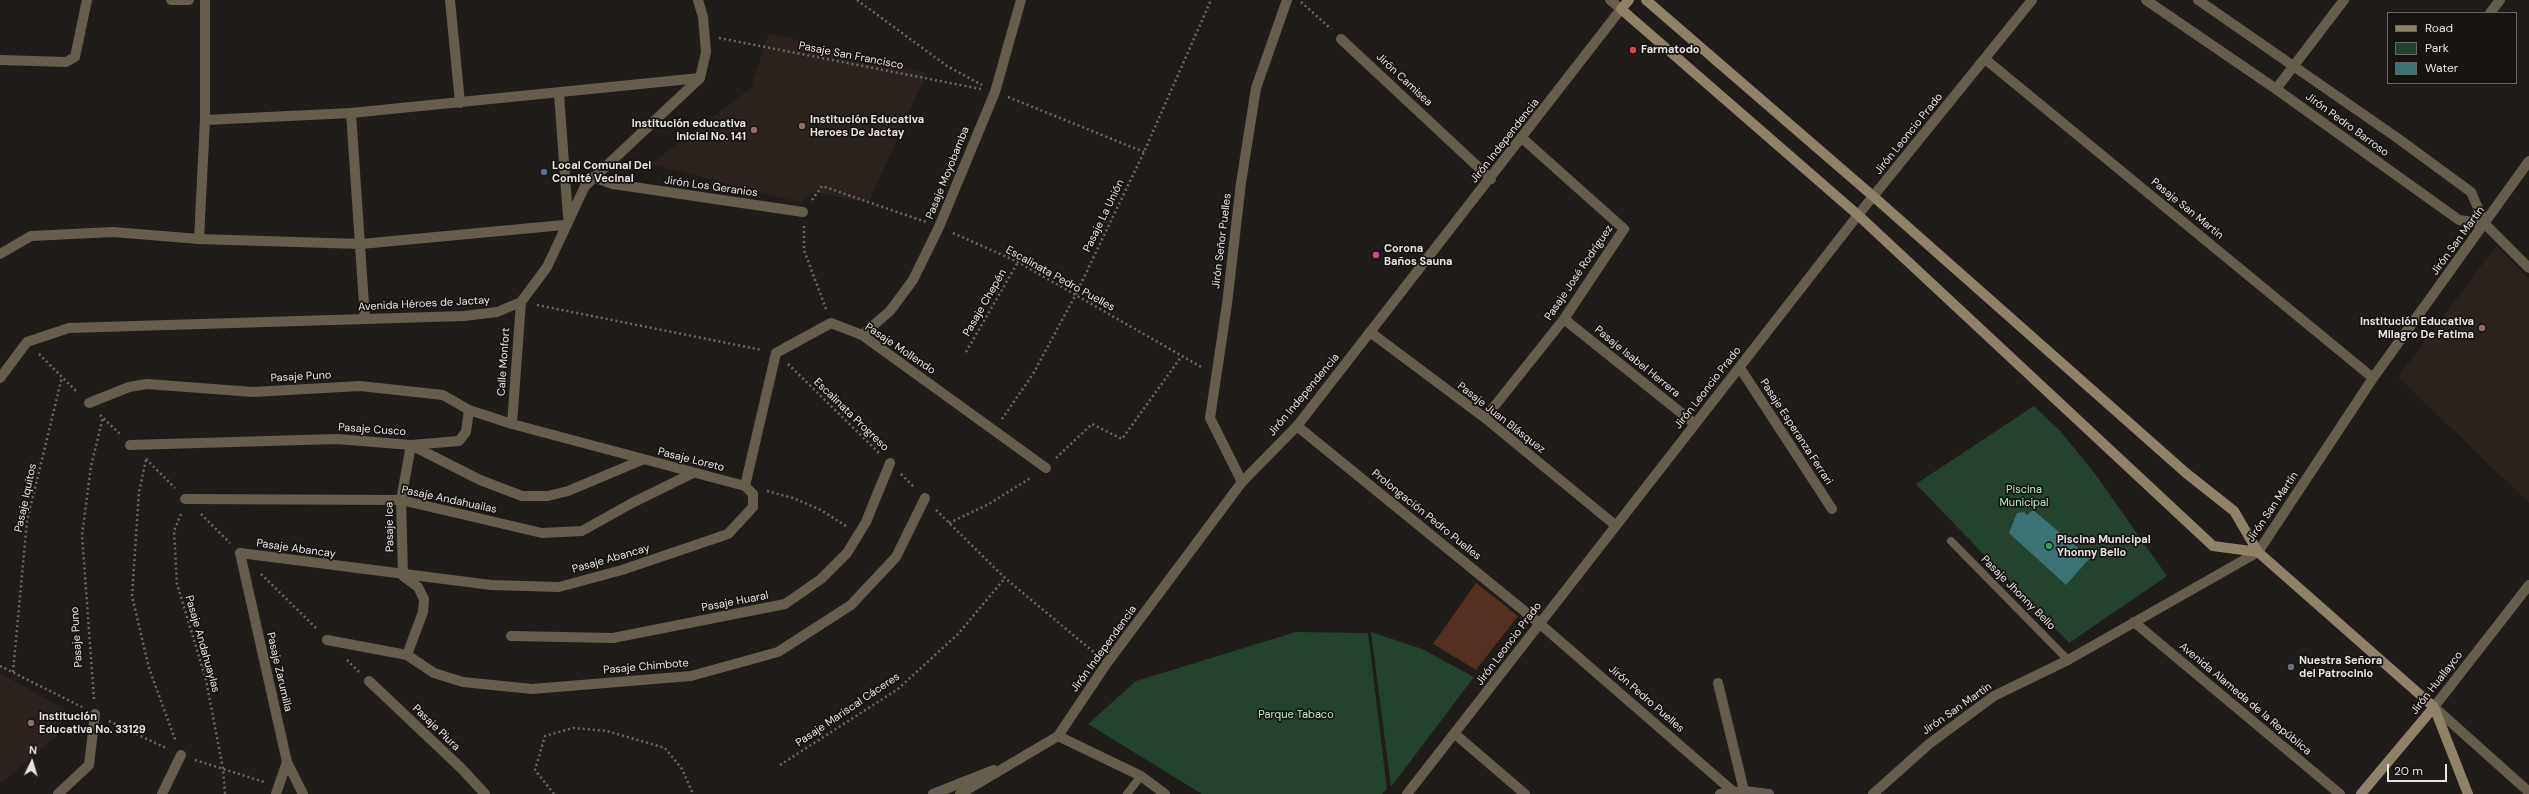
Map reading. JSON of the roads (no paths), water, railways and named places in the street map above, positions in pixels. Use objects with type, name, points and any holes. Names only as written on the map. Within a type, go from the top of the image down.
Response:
[{"type":"main road","name":"Jirón Independencia","points":[[1621,9],[1629,0]]},
{"type":"main road","points":[[1646,0],[1874,197],[2186,474],[2234,511],[2258,552],[2434,707],[2468,794]]},
{"type":"main road","points":[[1621,9],[1858,214],[2213,546],[2258,552]]},
{"type":"main road","name":"Jirón Huallayco","points":[[2361,794],[2434,707]]},
{"type":"street","points":[[0,60],[66,62],[75,57],[87,0]]},
{"type":"street","points":[[171,0],[189,0]]},
{"type":"street","points":[[199,239],[205,120],[205,0]]},
{"type":"street","points":[[450,0],[460,103]]},
{"type":"street","points":[[521,302],[547,267],[580,192],[592,177],[700,78],[706,52],[704,17],[698,0]]},
{"type":"street","name":"Pasaje Moyobamba","points":[[862,335],[890,311],[913,280],[939,227],[995,92],[1021,0]]},
{"type":"street","name":"Jirón Señor Puelles","points":[[1242,482],[1210,418],[1241,183],[1256,88],[1287,0]]},
{"type":"street","points":[[1610,0],[1621,9]]},
{"type":"street","name":"Jirón Leoncio Prado","points":[[1407,794],[1455,734],[1615,525],[1740,368],[1858,214],[1874,197],[2032,0]]},
{"type":"street","name":"Jirón Pedro Barroso","points":[[2146,0],[2276,89],[2459,220],[2485,224]]},
{"type":"street","points":[[2198,0],[2472,192],[2485,224],[2529,268]]},
{"type":"street","points":[[2276,89],[2295,67],[2344,0]]},
{"type":"street","points":[[2491,12],[2500,0]]},
{"type":"street","name":"Jirón Independencia","points":[[960,794],[1058,736],[1107,663],[1242,482],[1297,426],[1491,179],[1621,9]]},
{"type":"street","name":"Jirón Camisea","points":[[1342,39],[1491,179]]},
{"type":"street","name":"Pasaje San Martín","points":[[1985,59],[2373,378]]},
{"type":"street","points":[[205,120],[350,113],[559,94],[700,78]]},
{"type":"street","points":[[559,94],[566,221]]},
{"type":"street","points":[[350,113],[361,244],[365,319]]},
{"type":"street","name":"Pasaje José Rodríguez","points":[[1485,418],[1564,318],[1624,229],[1522,138]]},
{"type":"street","name":"Jirón San Martín","points":[[1872,794],[1929,744],[1994,696],[2068,660],[2258,552],[2373,378],[2529,161]]},
{"type":"street","name":"Jirón Los Geranios","points":[[592,177],[613,184],[803,212]]},
{"type":"street","points":[[0,254],[31,236],[113,232],[199,239],[361,244],[566,221]]},
{"type":"street","name":"Avenida Héroes de Jactay","points":[[0,378],[27,342],[70,328],[365,319],[497,312],[521,302]]},
{"type":"street","name":"Calle Monfort","points":[[512,424],[521,302]]},
{"type":"street","name":"Pasaje Isabel Herrera","points":[[1564,318],[1695,424]]},
{"type":"street","name":"Pasaje Mollendo","points":[[745,486],[776,353],[831,323],[862,335],[1046,468]]},
{"type":"street","name":"Pasaje Juan Blásquez","points":[[1370,332],[1485,418],[1615,525]]},
{"type":"street","name":"Pasaje Esperanza Ferrari","points":[[1740,368],[1832,509]]},
{"type":"street","name":"Pasaje Puno","points":[[89,403],[129,387],[148,384],[253,392],[360,386],[443,395],[469,410],[512,424]]},
{"type":"street","points":[[411,445],[459,441],[466,432],[469,410]]},
{"type":"street","name":"Pasaje Loreto","points":[[512,424],[642,460],[745,486]]},
{"type":"street","name":"Prolongación Pedro Puelles","points":[[1297,426],[1540,623]]},
{"type":"street","name":"Pasaje Cusco","points":[[130,445],[337,440],[411,445],[480,480],[522,496],[548,496],[568,491],[642,460]]},
{"type":"street","name":"Pasaje Ica","points":[[403,576],[401,500],[411,445]]},
{"type":"street","name":"Pasaje Huaral","points":[[511,636],[613,638],[785,604],[821,579],[847,552],[866,522],[890,463]]},
{"type":"street","name":"Pasaje Andahuailas","points":[[186,499],[401,500],[542,533],[582,531],[632,503],[693,473]]},
{"type":"street","name":"Pasaje Abancay","points":[[240,553],[403,576],[491,585],[559,587],[622,570],[728,534],[753,507],[753,494],[745,486]]},
{"type":"street","name":"Pasaje Chimbote","points":[[328,640],[407,655],[434,673],[463,682],[532,689],[691,676],[778,652],[851,605],[896,557],[925,498]]},
{"type":"street","name":"Pasaje Zarumilla","points":[[240,553],[287,762],[303,794]]},
{"type":"street","points":[[403,576],[418,587],[424,600],[423,612],[407,655]]},
{"type":"street","name":"Jirón Huallayco","points":[[2434,707],[2529,585]]},
{"type":"street","name":"Avenida Alameda de la República","points":[[2134,622],[2340,794]]},
{"type":"street","name":"Jirón Pedro Puelles","points":[[1540,623],[1738,792]]},
{"type":"street","name":"Pasaje Piura","points":[[369,681],[485,794]]},
{"type":"street","points":[[1718,683],[1738,792]]},
{"type":"street","points":[[2434,707],[2529,792]]},
{"type":"street","points":[[58,794],[89,765],[95,714]]},
{"type":"street","points":[[1455,734],[1525,794]]},
{"type":"street","points":[[1058,736],[1141,776],[1165,794]]},
{"type":"street","points":[[162,794],[181,755]]},
{"type":"street","points":[[278,790],[287,762]]},
{"type":"street","points":[[933,794],[1004,767]]},
{"type":"street","points":[[1720,794],[1738,792],[1769,794]]},
{"type":"lane","name":"Pasaje Jhonny Bello","points":[[1951,541],[2068,660]]},
{"type":"lane","points":[[1127,794],[1141,776]]},
{"type":"water","name":"Piscina Municipal Yhonny Bello","points":[[2033,510],[2090,558],[2066,585],[2009,533],[2017,513],[2024,512],[2027,515]]},
{"type":"place","name":"Farmatodo","points":[[1633,50]]},
{"type":"place","name":"Institución Educativa Heroes De Jactay","points":[[802,126]]},
{"type":"place","name":"Institución educativa inicial No. 141","points":[[754,130]]},
{"type":"place","name":"Local Comunal Del Comité Vecinal","points":[[544,172]]},
{"type":"place","name":"Corona Baños Sauna","points":[[1376,255]]},
{"type":"place","name":"Institución Educativa Milagro De Fatima","points":[[2482,328]]},
{"type":"place","name":"Piscina Municipal Yhonny Bello","points":[[2049,546]]},
{"type":"place","name":"Nuestra Señora del Patrocinio","points":[[2291,667]]},
{"type":"place","name":"Institución Educativa No. 33129","points":[[31,723]]},
{"type":"park label","name":"Piscina Municipal","points":[[2024,496]]},
{"type":"park label","name":"Parque Tabaco","points":[[1296,715]]}]
